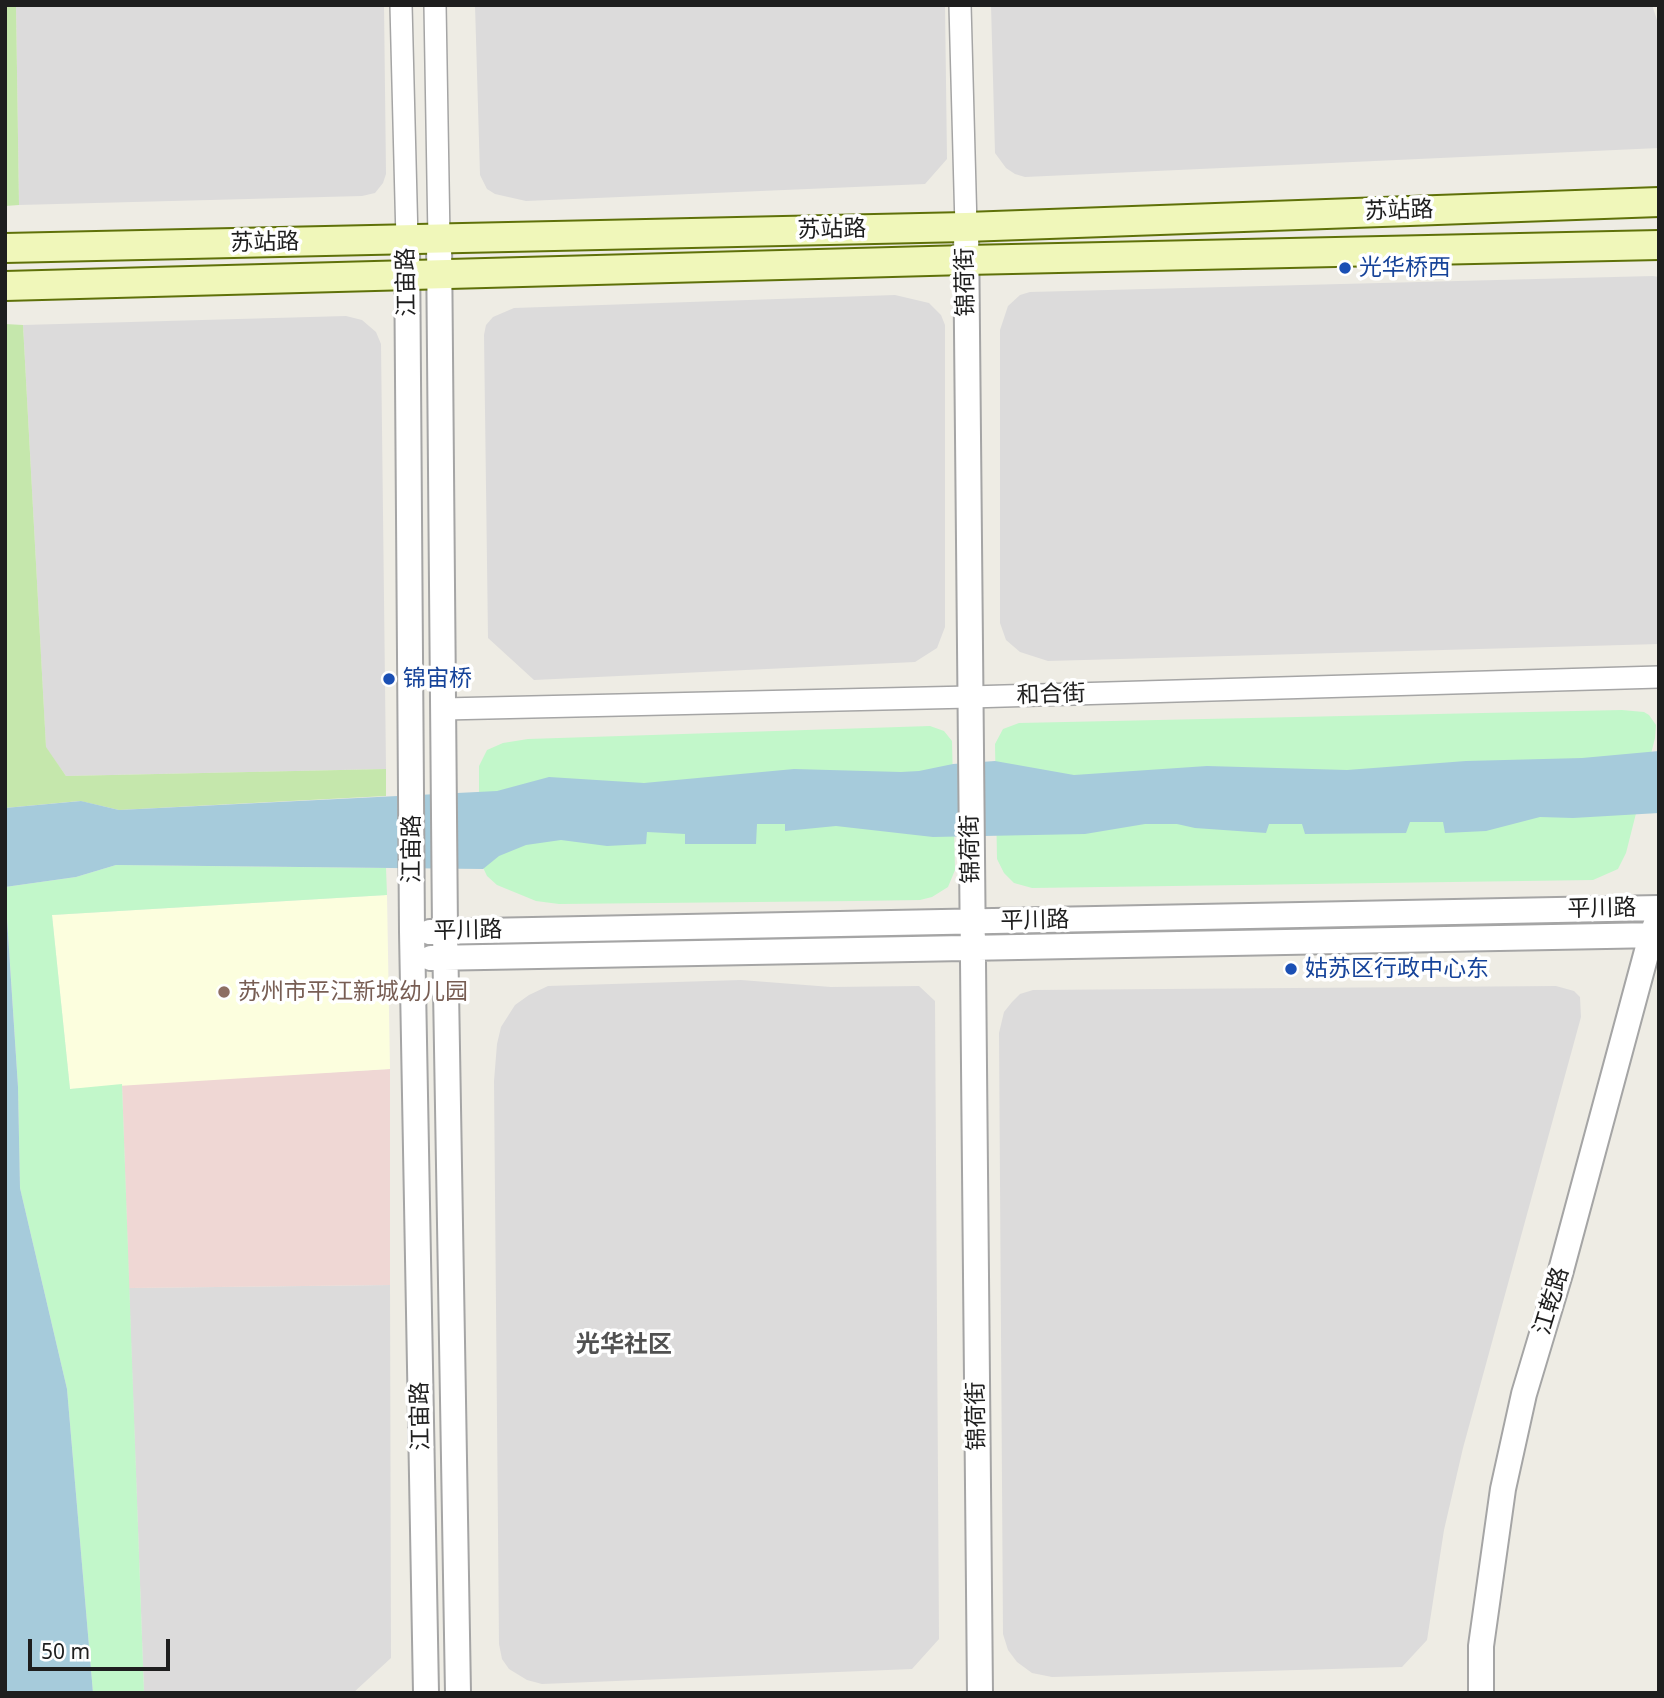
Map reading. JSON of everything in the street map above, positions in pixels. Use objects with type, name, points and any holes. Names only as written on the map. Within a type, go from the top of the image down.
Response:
[{"type":"main road","name":"苏站路","points":[[5,248],[966,227],[1659,202]]},
{"type":"main road","name":"苏站路","points":[[5,286],[966,260],[1659,245]]},
{"type":"street","name":"江宙路","points":[[401,5],[407,240],[412,958],[426,1693]]},
{"type":"street","name":"江宙路","points":[[435,5],[445,931],[458,1693]]},
{"type":"street","name":"锦荷街","points":[[960,5],[966,227],[980,1693]]},
{"type":"street","name":"和合街","points":[[444,709],[1659,677]]},
{"type":"street","name":"平川路","points":[[412,932],[1659,908]]},
{"type":"street","name":"平川路","points":[[412,958],[972,950],[1656,929]]},
{"type":"street","name":"江乾路","points":[[1481,1693],[1481,1646],[1503,1489],[1524,1394],[1656,929]]},
{"type":"shaded area","points":[[16,5],[384,5],[386,174],[383,183],[375,193],[362,196],[19,205]]},
{"type":"shaded area","points":[[475,5],[945,5],[947,159],[925,184],[526,201],[495,194],[487,189],[480,175]]},
{"type":"shaded area","points":[[991,5],[1652,5],[1659,26],[1659,148],[1025,177],[1006,168],[995,153]]},
{"type":"shaded area","points":[[1659,277],[1659,644],[1048,661],[1020,652],[1006,640],[1000,623],[1000,330],[1008,306],[1020,295],[1030,292]]},
{"type":"shaded area","points":[[895,295],[929,303],[941,315],[945,325],[945,627],[937,648],[915,662],[534,680],[488,638],[484,335],[486,325],[493,317],[514,308]]},
{"type":"shaded area","points":[[346,316],[362,320],[376,332],[381,344],[386,769],[66,776],[46,748],[23,325]]},
{"type":"shaded area","name":"苏州市平江新城幼儿园","points":[[387,895],[390,1069],[70,1089],[52,915]]},
{"type":"shaded area","points":[[741,980],[831,987],[919,986],[935,1001],[939,1639],[912,1669],[542,1684],[527,1680],[509,1669],[502,1659],[499,1644],[494,1081],[501,1027],[515,1005],[548,986]]},
{"type":"shaded area","points":[[1556,986],[1574,991],[1580,997],[1581,1017],[1463,1448],[1444,1530],[1427,1640],[1402,1667],[1052,1677],[1032,1673],[1017,1662],[1008,1650],[1003,1634],[999,1033],[1004,1012],[1020,994],[1033,990]]},
{"type":"shaded area","points":[[390,1069],[390,1285],[129,1288],[122,1084]]},
{"type":"shaded area","points":[[390,1285],[391,1658],[353,1693],[144,1693],[129,1288]]},
{"type":"green space","points":[[5,5],[16,5],[19,205],[5,206]]},
{"type":"green space","points":[[5,324],[23,325],[46,747],[66,776],[386,769],[386,796],[119,810],[80,801],[5,808]]},
{"type":"green space","points":[[1622,710],[1649,715],[1656,725],[1655,738],[1626,853],[1618,869],[1593,880],[1032,888],[1014,883],[1004,873],[997,859],[995,744],[1003,729],[1019,723]]},
{"type":"green space","points":[[930,726],[944,731],[952,741],[955,870],[948,887],[932,897],[920,900],[559,904],[536,901],[497,885],[487,876],[479,859],[479,766],[487,750],[503,743],[528,739]]},
{"type":"green space","points":[[116,865],[386,868],[387,895],[52,915],[70,1089],[122,1084],[144,1693],[93,1693],[67,1389],[20,1188],[18,1087],[5,887],[76,877]]},
{"type":"water","points":[[1659,751],[1659,813],[1573,818],[1540,817],[1486,831],[1445,833],[1443,822],[1410,822],[1406,833],[1305,834],[1302,824],[1269,824],[1266,833],[1195,828],[1177,824],[1145,824],[1085,834],[933,837],[836,826],[785,831],[785,824],[757,824],[756,844],[685,844],[685,834],[647,832],[646,844],[607,846],[561,840],[526,845],[499,856],[483,869],[116,865],[76,877],[5,887],[5,808],[81,801],[119,810],[497,791],[549,777],[644,783],[794,769],[919,771],[953,764],[995,761],[1074,775],[1207,766],[1347,770],[1466,761],[1582,758]]},
{"type":"water","points":[[5,888],[18,1087],[20,1188],[67,1389],[93,1693],[5,1693]]},
{"type":"place","name":"光华桥西","points":[[1345,268]]},
{"type":"place","name":"锦宙桥","points":[[389,679]]},
{"type":"place","name":"姑苏区行政中心东","points":[[1291,969]]},
{"type":"place","name":"苏州市平江新城幼儿园","points":[[224,992]]},
{"type":"district","name":"光华社区","points":[[624,1345]]}]
